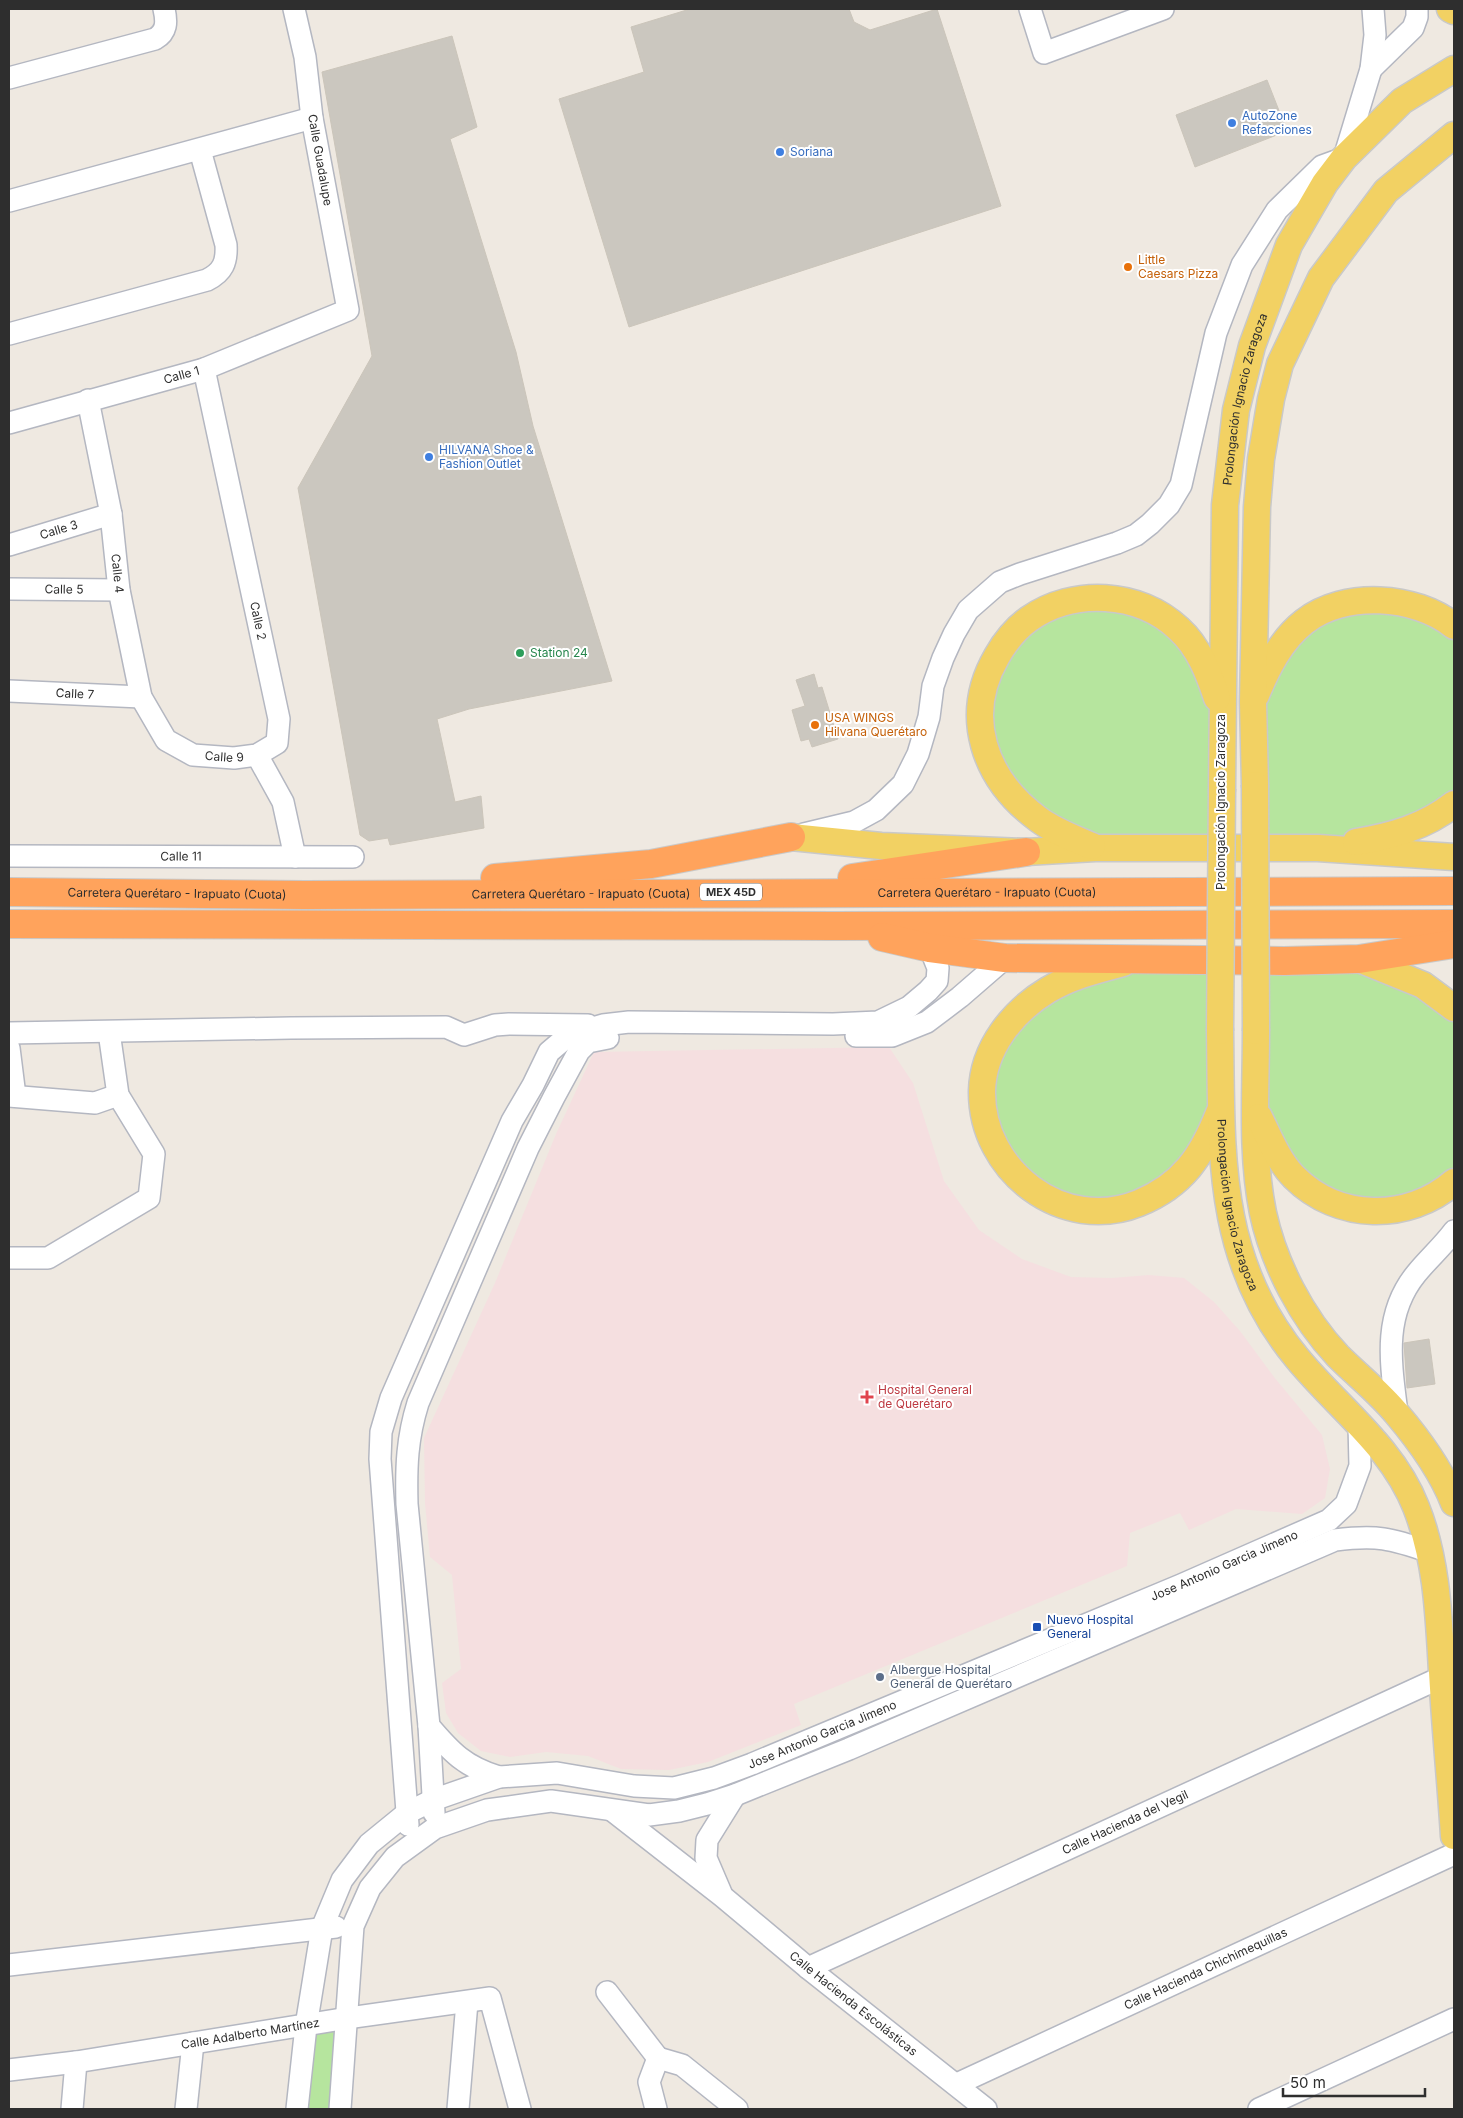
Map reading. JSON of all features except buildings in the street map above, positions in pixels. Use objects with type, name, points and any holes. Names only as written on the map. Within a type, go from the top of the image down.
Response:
[{"type":"highway","points":[[305,895],[651,864],[791,837]]},
{"type":"highway","points":[[760,892],[1026,852]]},
{"type":"highway","name":"Carretera Querétaro - Irapuato (Cuota)","points":[[9,892],[305,895],[1454,891]]},
{"type":"highway","points":[[9,924],[834,926],[1454,924]]},
{"type":"highway","points":[[834,926],[930,948],[1005,958],[1284,961],[1359,959],[1454,944]]},
{"type":"main road","points":[[1450,9],[1454,11]]},
{"type":"main road","name":"Prolongación Ignacio Zaragoza","points":[[1451,73],[1402,101],[1344,158],[1325,183],[1289,246],[1252,346],[1236,410],[1226,505],[1222,714],[1220,1030],[1221,1107],[1225,1183],[1239,1251],[1256,1295],[1268,1318],[1298,1359],[1386,1453],[1407,1486],[1416,1506],[1430,1552],[1437,1597],[1454,1836]]},
{"type":"main road","name":"Prolongación Ignacio Zaragoza","points":[[1454,135],[1386,191],[1321,278],[1280,364],[1261,459],[1256,507],[1253,702],[1256,1110],[1263,1213],[1276,1254],[1301,1306],[1320,1334],[1338,1355],[1397,1413],[1433,1466],[1454,1504]]},
{"type":"main road","points":[[1095,848],[1056,830],[1038,819],[1007,790],[986,754],[981,734],[980,700],[984,681],[992,664],[1013,633],[1028,620],[1044,610],[1063,602],[1100,598],[1118,599],[1135,603],[1164,618],[1179,629],[1191,643],[1208,671],[1222,714]]},
{"type":"main road","points":[[1253,702],[1280,648],[1290,635],[1318,612],[1353,602],[1393,601],[1411,604],[1428,610],[1454,626]]},
{"type":"main road","points":[[1318,848],[1378,838],[1415,828],[1430,821],[1454,804]]},
{"type":"main road","points":[[791,837],[881,846],[1026,852],[1095,848],[1318,848],[1454,857]]},
{"type":"main road","points":[[1139,959],[1085,973],[1048,990],[1029,1003],[1001,1033],[985,1070],[982,1090],[988,1128],[997,1151],[1024,1183],[1041,1196],[1057,1204],[1079,1211],[1116,1210],[1153,1198],[1181,1178],[1203,1149],[1221,1107]]},
{"type":"main road","points":[[1359,959],[1423,985],[1454,1008]]},
{"type":"main road","points":[[1256,1110],[1274,1147],[1293,1176],[1314,1194],[1339,1206],[1358,1210],[1392,1210],[1413,1206],[1444,1191],[1454,1182]]},
{"type":"street","points":[[9,78],[155,39],[165,30],[164,9]]},
{"type":"street","name":"Calle Guadalupe","points":[[294,9],[305,57],[312,118],[348,310]]},
{"type":"street","points":[[1030,9],[1044,53],[1163,9]]},
{"type":"street","points":[[791,837],[854,822],[876,810],[903,784],[918,754],[929,717],[933,686],[943,658],[968,610],[1000,582],[1118,543],[1136,535],[1169,505],[1181,485],[1216,333],[1242,265],[1276,210],[1322,166],[1344,158],[1371,69],[1375,35],[1373,9]]},
{"type":"street","points":[[1371,69],[1413,28],[1418,17],[1417,9]]},
{"type":"street","points":[[9,201],[312,118]]},
{"type":"street","points":[[9,334],[207,280],[215,276],[222,269],[226,257],[226,244],[200,150]]},
{"type":"street","name":"Calle 1","points":[[9,422],[204,369],[348,310]]},
{"type":"street","name":"Calle 2","points":[[204,369],[279,719],[277,743],[257,755]]},
{"type":"street","name":"Calle 4","points":[[88,400],[111,514],[119,590],[141,697],[166,740]]},
{"type":"street","name":"Calle 3","points":[[9,545],[111,514]]},
{"type":"street","name":"Calle 5","points":[[9,589],[119,590]]},
{"type":"street","name":"Calle 7","points":[[9,691],[141,697]]},
{"type":"street","name":"Calle 9","points":[[166,740],[193,754],[234,758],[257,755]]},
{"type":"street","points":[[257,755],[283,802],[295,857]]},
{"type":"street","name":"Calle 11","points":[[9,856],[354,857]]},
{"type":"street","points":[[411,1846],[380,1459],[381,1432],[390,1398],[508,1130],[549,1052],[569,1035],[603,1026],[630,1022],[833,1024],[878,1022],[909,1007],[937,981],[938,968],[930,948]]},
{"type":"street","points":[[435,1828],[429,1726],[407,1504],[410,1428],[418,1403],[528,1148],[579,1051],[588,1042],[627,1034],[892,1036],[927,1022],[960,997],[1005,958]]},
{"type":"street","points":[[9,1033],[446,1027],[464,1035],[509,1024],[603,1026],[627,1034]]},
{"type":"street","points":[[9,1258],[48,1258],[149,1198],[154,1154],[118,1095],[108,1032]]},
{"type":"street","points":[[9,1048],[12,1096],[95,1103],[118,1095]]},
{"type":"street","points":[[1397,1413],[1391,1350],[1392,1332],[1398,1301],[1416,1274],[1454,1231]]},
{"type":"street","name":"Jose Antonio Garcia Jimeno","points":[[499,1778],[556,1773],[634,1786],[674,1788],[714,1778],[1181,1585],[1329,1520],[1346,1504],[1360,1466],[1359,1424]]},
{"type":"street","name":"Jose Antonio Garcia Jimeno","points":[[340,2109],[354,1926],[370,1888],[395,1857],[435,1828],[487,1810],[551,1801],[648,1815],[680,1811],[735,1795],[867,1741],[1335,1540],[1365,1536],[1390,1538],[1430,1552]]},
{"type":"street","points":[[1286,1538],[1296,1557]]},
{"type":"street","name":"Calle Hacienda del Vegil","points":[[808,1968],[1442,1677]]},
{"type":"street","points":[[429,1726],[451,1752],[468,1765],[499,1778]]},
{"type":"street","points":[[297,2109],[306,2026],[322,1928],[342,1880],[369,1844],[407,1813],[433,1800],[499,1778]]},
{"type":"street","name":"Calle Hacienda Escolásticas","points":[[722,1896],[706,1858],[707,1840],[735,1795]]},
{"type":"street","name":"Calle Hacienda Escolásticas","points":[[613,1811],[722,1896],[808,1968],[957,2084],[986,2109]]},
{"type":"street","name":"Calle Hacienda Chichimequillas","points":[[957,2084],[1454,1854]]},
{"type":"street","points":[[9,1965],[322,1928],[354,1926]]},
{"type":"street","points":[[607,1992],[658,2058],[682,2065],[737,2109]]},
{"type":"street","name":"Calle Adalberto Martínez","points":[[9,2070],[76,2062],[348,2018],[490,1998],[520,2109]]},
{"type":"street","points":[[458,2109],[467,2002]]},
{"type":"street","points":[[1259,2109],[1454,2019]]},
{"type":"street","points":[[186,2109],[193,2043]]},
{"type":"street","points":[[656,2109],[649,2082],[658,2058]]},
{"type":"street","points":[[72,2109],[76,2062]]},
{"type":"shaded area","name":"Hospital General de Querétaro","points":[[889,1047],[913,1083],[944,1181],[979,1230],[1022,1259],[1071,1277],[1112,1278],[1149,1275],[1184,1278],[1214,1302],[1240,1331],[1274,1377],[1322,1435],[1330,1469],[1325,1498],[1302,1514],[1236,1509],[1189,1530],[1180,1513],[1130,1533],[1127,1566],[794,1704],[801,1725],[708,1762],[669,1770],[621,1769],[588,1756],[546,1752],[510,1757],[481,1751],[458,1733],[446,1713],[442,1683],[461,1669],[452,1575],[430,1557],[425,1503],[424,1438],[495,1283],[556,1134],[594,1052]]},
{"type":"green space","points":[[1096,603],[1160,620],[1209,692],[1215,843],[1101,843],[1042,814],[990,745],[990,683],[1032,622]]},
{"type":"green space","points":[[1394,609],[1454,634],[1454,799],[1366,835],[1261,844],[1261,698],[1271,663],[1324,617]]},
{"type":"green space","points":[[1209,967],[1211,1104],[1176,1171],[1117,1202],[1077,1202],[1035,1179],[1015,1156],[995,1114],[995,1078],[1008,1042],[1018,1027],[1060,992],[1135,968]]},
{"type":"green space","points":[[1360,967],[1403,982],[1454,1017],[1454,1173],[1413,1200],[1344,1199],[1302,1177],[1266,1114],[1265,968]]},
{"type":"green space","points":[[340,2026],[333,2109],[303,2109],[312,2030]]},
{"type":"place","name":"AutoZone Refacciones","points":[[1232,123]]},
{"type":"place","name":"Soriana","points":[[780,152]]},
{"type":"place","name":"Little Caesars Pizza","points":[[1128,267]]},
{"type":"place","name":"HILVANA Shoe & Fashion Outlet","points":[[429,457]]},
{"type":"place","name":"Station 24","points":[[520,653]]},
{"type":"place","name":"USA WINGS Hilvana Querétaro","points":[[815,725]]},
{"type":"place","name":"Hospital General de Querétaro","points":[[867,1397]]},
{"type":"place","name":"Nuevo Hospital General","points":[[1037,1627]]},
{"type":"place","name":"Albergue Hospital General de Querétaro","points":[[880,1677]]}]
